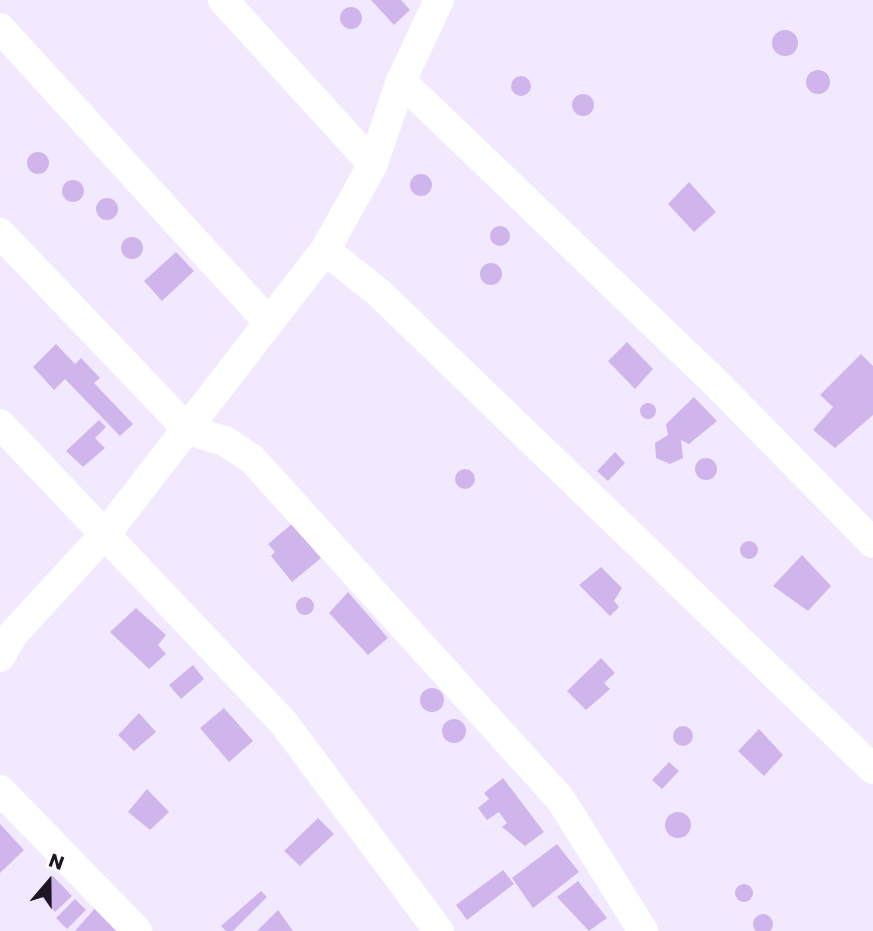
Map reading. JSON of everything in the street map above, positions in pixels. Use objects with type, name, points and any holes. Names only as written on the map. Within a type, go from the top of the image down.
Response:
[{"type":"street","points":[[223,0],[373,164]]},
{"type":"street","points":[[5,636],[107,532],[326,250],[373,164],[401,81],[439,0]]},
{"type":"street","points":[[0,28],[269,323]]},
{"type":"street","points":[[401,81],[708,375],[873,543]]},
{"type":"street","points":[[0,233],[188,430],[225,441],[252,459],[559,797],[643,931]]},
{"type":"street","points":[[326,250],[379,293],[873,769]]},
{"type":"street","points":[[0,424],[107,532],[283,722],[439,931]]},
{"type":"street","points":[[0,790],[137,931]]},
{"type":"building","points":[[371,0],[401,0],[410,10],[394,25]]},
{"type":"building","points":[[351,7],[359,10],[362,18],[359,26],[351,29],[343,26],[340,18],[343,10]]},
{"type":"building","points":[[785,30],[794,34],[798,43],[794,52],[785,56],[776,52],[772,43],[776,34]]},
{"type":"building","points":[[818,70],[827,73],[830,82],[827,91],[818,94],[809,91],[806,82],[809,73]]},
{"type":"building","points":[[521,76],[528,79],[531,86],[528,93],[521,96],[514,93],[511,86],[514,79]]},
{"type":"building","points":[[583,94],[591,97],[594,105],[591,113],[583,116],[575,113],[572,105],[575,97]]},
{"type":"building","points":[[38,152],[46,155],[49,163],[46,171],[38,174],[30,171],[27,163],[30,155]]},
{"type":"building","points":[[421,174],[429,177],[432,185],[429,193],[421,196],[413,193],[410,185],[413,177]]},
{"type":"building","points":[[73,180],[81,183],[84,191],[81,199],[73,202],[65,199],[62,191],[65,183]]},
{"type":"building","points":[[689,182],[716,212],[694,232],[668,204]]},
{"type":"building","points":[[103,198],[111,198],[118,205],[118,213],[111,220],[103,220],[96,213],[96,205]]},
{"type":"building","points":[[496,226],[504,226],[510,236],[504,246],[496,246],[490,240],[490,232]]},
{"type":"building","points":[[128,237],[136,237],[143,244],[143,252],[136,259],[128,259],[121,252],[121,244]]},
{"type":"building","points":[[176,252],[194,271],[162,301],[144,281]]},
{"type":"building","points":[[491,263],[501,270],[502,274],[495,284],[491,285],[481,278],[480,274],[487,264]]},
{"type":"building","points":[[627,342],[653,369],[635,389],[608,361]]},
{"type":"building","points":[[56,344],[75,364],[81,358],[100,378],[94,383],[133,424],[120,436],[65,379],[54,390],[33,367]]},
{"type":"building","points":[[861,354],[873,366],[873,415],[835,448],[813,430],[833,407],[820,395]]},
{"type":"building","points":[[694,397],[717,421],[689,444],[681,440],[683,458],[670,464],[656,458],[655,443],[668,435],[666,424]]},
{"type":"building","points":[[645,403],[651,403],[656,411],[654,417],[645,419],[640,414],[640,408]]},
{"type":"building","points":[[99,420],[106,427],[95,438],[105,448],[83,467],[66,451]]},
{"type":"building","points":[[615,452],[625,463],[608,481],[597,471]]},
{"type":"building","points":[[706,458],[714,461],[717,469],[714,477],[706,480],[698,477],[695,469],[698,461]]},
{"type":"building","points":[[465,469],[472,472],[475,479],[472,486],[465,489],[458,486],[455,479],[458,472]]},
{"type":"building","points":[[292,524],[321,558],[292,582],[271,556],[275,552],[268,544]]},
{"type":"building","points":[[749,541],[755,544],[758,550],[755,556],[749,559],[743,556],[740,550],[743,544]]},
{"type":"building","points":[[802,555],[831,586],[808,611],[773,586]]},
{"type":"building","points":[[601,567],[622,588],[614,601],[619,607],[610,616],[579,585]]},
{"type":"building","points":[[348,592],[388,638],[368,655],[329,613]]},
{"type":"building","points":[[305,597],[311,600],[314,606],[311,612],[305,615],[299,612],[296,606],[299,600]]},
{"type":"building","points":[[136,608],[166,635],[158,645],[166,654],[149,669],[110,632]]},
{"type":"building","points":[[601,658],[615,673],[604,683],[610,689],[586,710],[567,691]]},
{"type":"building","points":[[193,665],[204,679],[181,699],[169,685]]},
{"type":"building","points":[[432,688],[440,692],[444,700],[440,708],[432,712],[424,708],[420,700],[424,692]]},
{"type":"building","points":[[224,708],[253,741],[229,762],[200,728]]},
{"type":"building","points":[[139,713],[156,732],[134,751],[118,735]]},
{"type":"building","points":[[454,719],[465,726],[466,731],[459,742],[454,743],[443,736],[442,731],[449,720]]},
{"type":"building","points":[[679,726],[687,726],[693,736],[687,746],[679,746],[673,740],[673,732]]},
{"type":"building","points":[[759,729],[783,755],[764,776],[738,751]]},
{"type":"building","points":[[669,762],[679,771],[662,789],[652,780]]},
{"type":"building","points":[[503,778],[544,832],[525,846],[502,827],[507,823],[499,812],[487,820],[478,808],[489,799],[484,793]]},
{"type":"building","points":[[147,789],[169,812],[150,830],[128,812]]},
{"type":"building","points":[[678,812],[687,816],[691,825],[687,834],[678,838],[669,834],[665,825],[669,816]]},
{"type":"building","points":[[318,818],[334,834],[300,866],[284,851]]},
{"type":"building","points":[[0,824],[24,850],[0,873]]},
{"type":"building","points":[[557,844],[579,872],[533,908],[512,878]]},
{"type":"building","points":[[503,870],[514,884],[467,920],[456,905]]},
{"type":"building","points":[[53,876],[72,896],[55,912],[37,892]]},
{"type":"building","points":[[578,881],[607,918],[589,931],[557,897]]},
{"type":"building","points":[[744,884],[750,887],[753,893],[750,899],[744,902],[738,899],[735,893],[738,887]]},
{"type":"building","points":[[261,891],[267,897],[233,931],[226,931],[221,926]]},
{"type":"building","points":[[75,899],[86,910],[67,929],[56,918]]},
{"type":"building","points":[[96,907],[120,931],[75,931]]},
{"type":"building","points":[[278,910],[293,931],[257,931]]},
{"type":"building","points":[[763,914],[770,917],[773,924],[770,931],[763,934],[756,931],[753,924],[756,917]]}]
